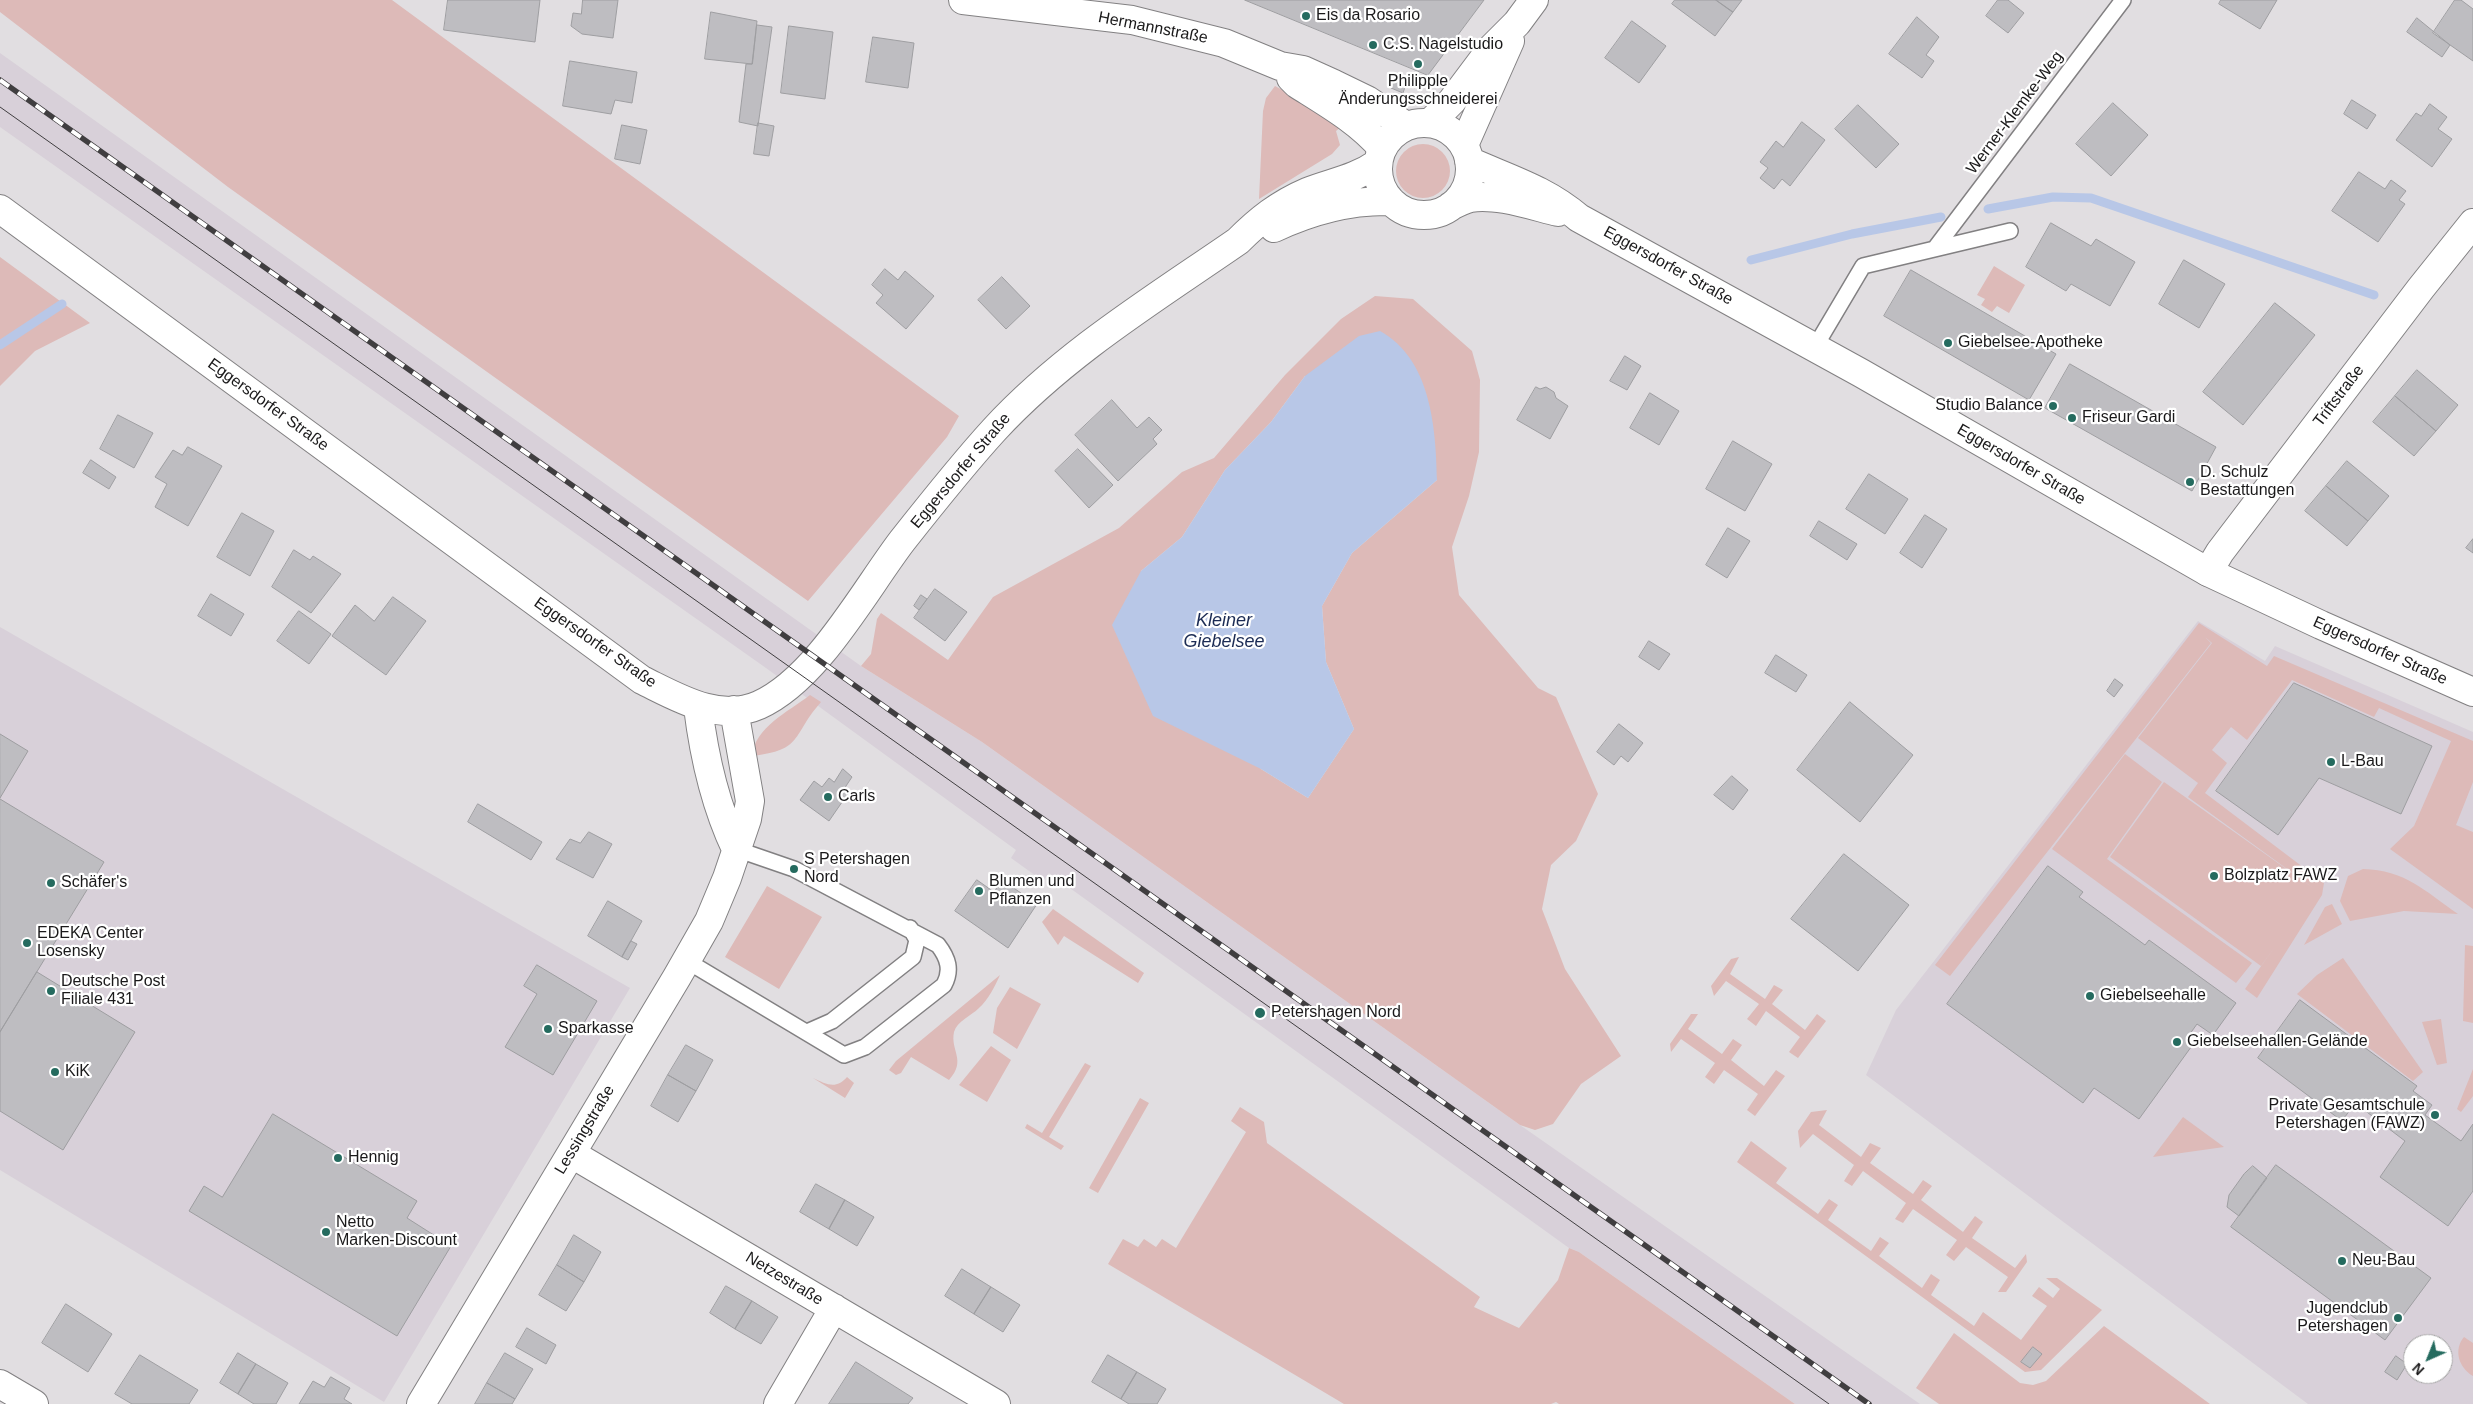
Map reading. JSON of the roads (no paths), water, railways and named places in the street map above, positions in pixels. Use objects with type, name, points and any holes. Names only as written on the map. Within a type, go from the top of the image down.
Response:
[{"type":"street","name":"Hermannstraße","points":[[963,0],[1132,20],[1224,43],[1280,66],[1303,70],[1418,124]]},
{"type":"street","points":[[1517,23],[1467,153],[1469,181],[1465,191],[1451,206],[1442,211],[1420,215],[1410,212],[1391,201],[1380,183],[1380,155],[1390,137],[1418,124],[1452,101],[1491,49],[1517,23],[1534,0]]},
{"type":"street","name":"Hermannstraße","points":[[1280,66],[1297,84],[1370,134],[1380,155]]},
{"type":"street","points":[[1418,124],[1450,130],[1467,153]]},
{"type":"street","name":"Eggersdorfer Straße","points":[[1467,153],[1560,202],[1579,218],[1815,347],[2208,572],[2321,625],[2473,692]]},
{"type":"street","name":"Eggersdorfer Straße","points":[[0,209],[642,680],[698,707],[734,710],[757,706],[776,696],[802,676],[902,541],[966,462],[1030,394],[1098,338],[1238,241],[1257,222],[1278,206],[1308,192],[1348,180],[1380,155]]},
{"type":"street","name":"Eggersdorfer Straße","points":[[1451,206],[1470,198],[1489,198],[1516,202],[1579,218]]},
{"type":"street","name":"Eggersdorfer Straße","points":[[1238,241],[1263,233],[1300,215],[1369,200],[1391,201]]},
{"type":"street","name":"Triftstraße","points":[[2208,572],[2220,552],[2421,288],[2473,223]]},
{"type":"street","points":[[698,707],[703,746],[717,804],[736,849]]},
{"type":"street","name":"Lessingstraße","points":[[422,1404],[687,961],[709,920],[727,878],[747,820],[750,801],[734,710]]},
{"type":"street","name":"Netzestraße","points":[[572,1154],[996,1404]]},
{"type":"street","points":[[778,1404],[834,1308]]},
{"type":"street","points":[[0,1384],[34,1404]]},
{"type":"lane","name":"Werner-Klemke-Weg","points":[[1936,248],[2123,0]]},
{"type":"lane","points":[[1815,347],[1864,266],[2010,231]]},
{"type":"lane","points":[[687,961],[844,1054],[864,1047],[944,985],[948,978],[949,967],[938,945],[910,928],[794,869],[736,849]]},
{"type":"lane","points":[[807,1032],[832,1021],[913,958],[916,940],[910,928]]},
{"type":"water","name":"Kleiner Giebelsee","points":[[1380,331],[1397,343],[1410,359],[1420,377],[1432,417],[1437,480],[1352,553],[1322,606],[1326,662],[1354,729],[1308,798],[1261,769],[1153,716],[1112,625],[1141,571],[1182,537],[1225,470],[1271,422],[1305,376],[1359,336]]},
{"type":"waterway","points":[[1988,209],[2053,197],[2091,198],[2374,295]]},
{"type":"waterway","points":[[1751,260],[1852,234],[1941,217]]},
{"type":"waterway","points":[[0,345],[62,304]]},
{"type":"tram line","points":[[0,107],[1829,1404]]},
{"type":"railway","points":[[0,80],[1869,1404]]},
{"type":"place","name":"Eis da Rosario","points":[[1306,16]]},
{"type":"place","name":"C.S. Nagelstudio","points":[[1373,45]]},
{"type":"place","name":"Philipple Änderungsschneiderei","points":[[1418,64]]},
{"type":"place","name":"Giebelsee-Apotheke","points":[[1948,343]]},
{"type":"place","name":"Studio Balance","points":[[2053,406]]},
{"type":"place","name":"Friseur Gardi","points":[[2072,418]]},
{"type":"place","name":"D. Schulz Bestattungen","points":[[2190,482]]},
{"type":"place","name":"L-Bau","points":[[2331,762]]},
{"type":"place","name":"Carls","points":[[828,797]]},
{"type":"place","name":"S Petershagen Nord","points":[[794,869]]},
{"type":"place","name":"Bolzplatz FAWZ","points":[[2214,876]]},
{"type":"place","name":"Schäfer's","points":[[51,883]]},
{"type":"place","name":"Blumen und Pflanzen","points":[[979,891]]},
{"type":"place","name":"EDEKA Center Losensky","points":[[27,943]]},
{"type":"place","name":"Deutsche Post Filiale 431","points":[[51,991]]},
{"type":"place","name":"Giebelseehalle","points":[[2090,996]]},
{"type":"place","name":"Petershagen Nord","points":[[1260,1013]]},
{"type":"place","name":"Sparkasse","points":[[548,1029]]},
{"type":"place","name":"Giebelseehallen-Gelände","points":[[2177,1042]]},
{"type":"place","name":"KiK","points":[[55,1072]]},
{"type":"place","name":"Private Gesamtschule Petershagen (FAWZ)","points":[[2435,1115]]},
{"type":"place","name":"Hennig","points":[[338,1158]]},
{"type":"place","name":"Netto Marken-Discount","points":[[326,1232]]},
{"type":"place","name":"Neu-Bau","points":[[2342,1261]]},
{"type":"place","name":"Jugendclub Petershagen","points":[[2398,1318]]}]
